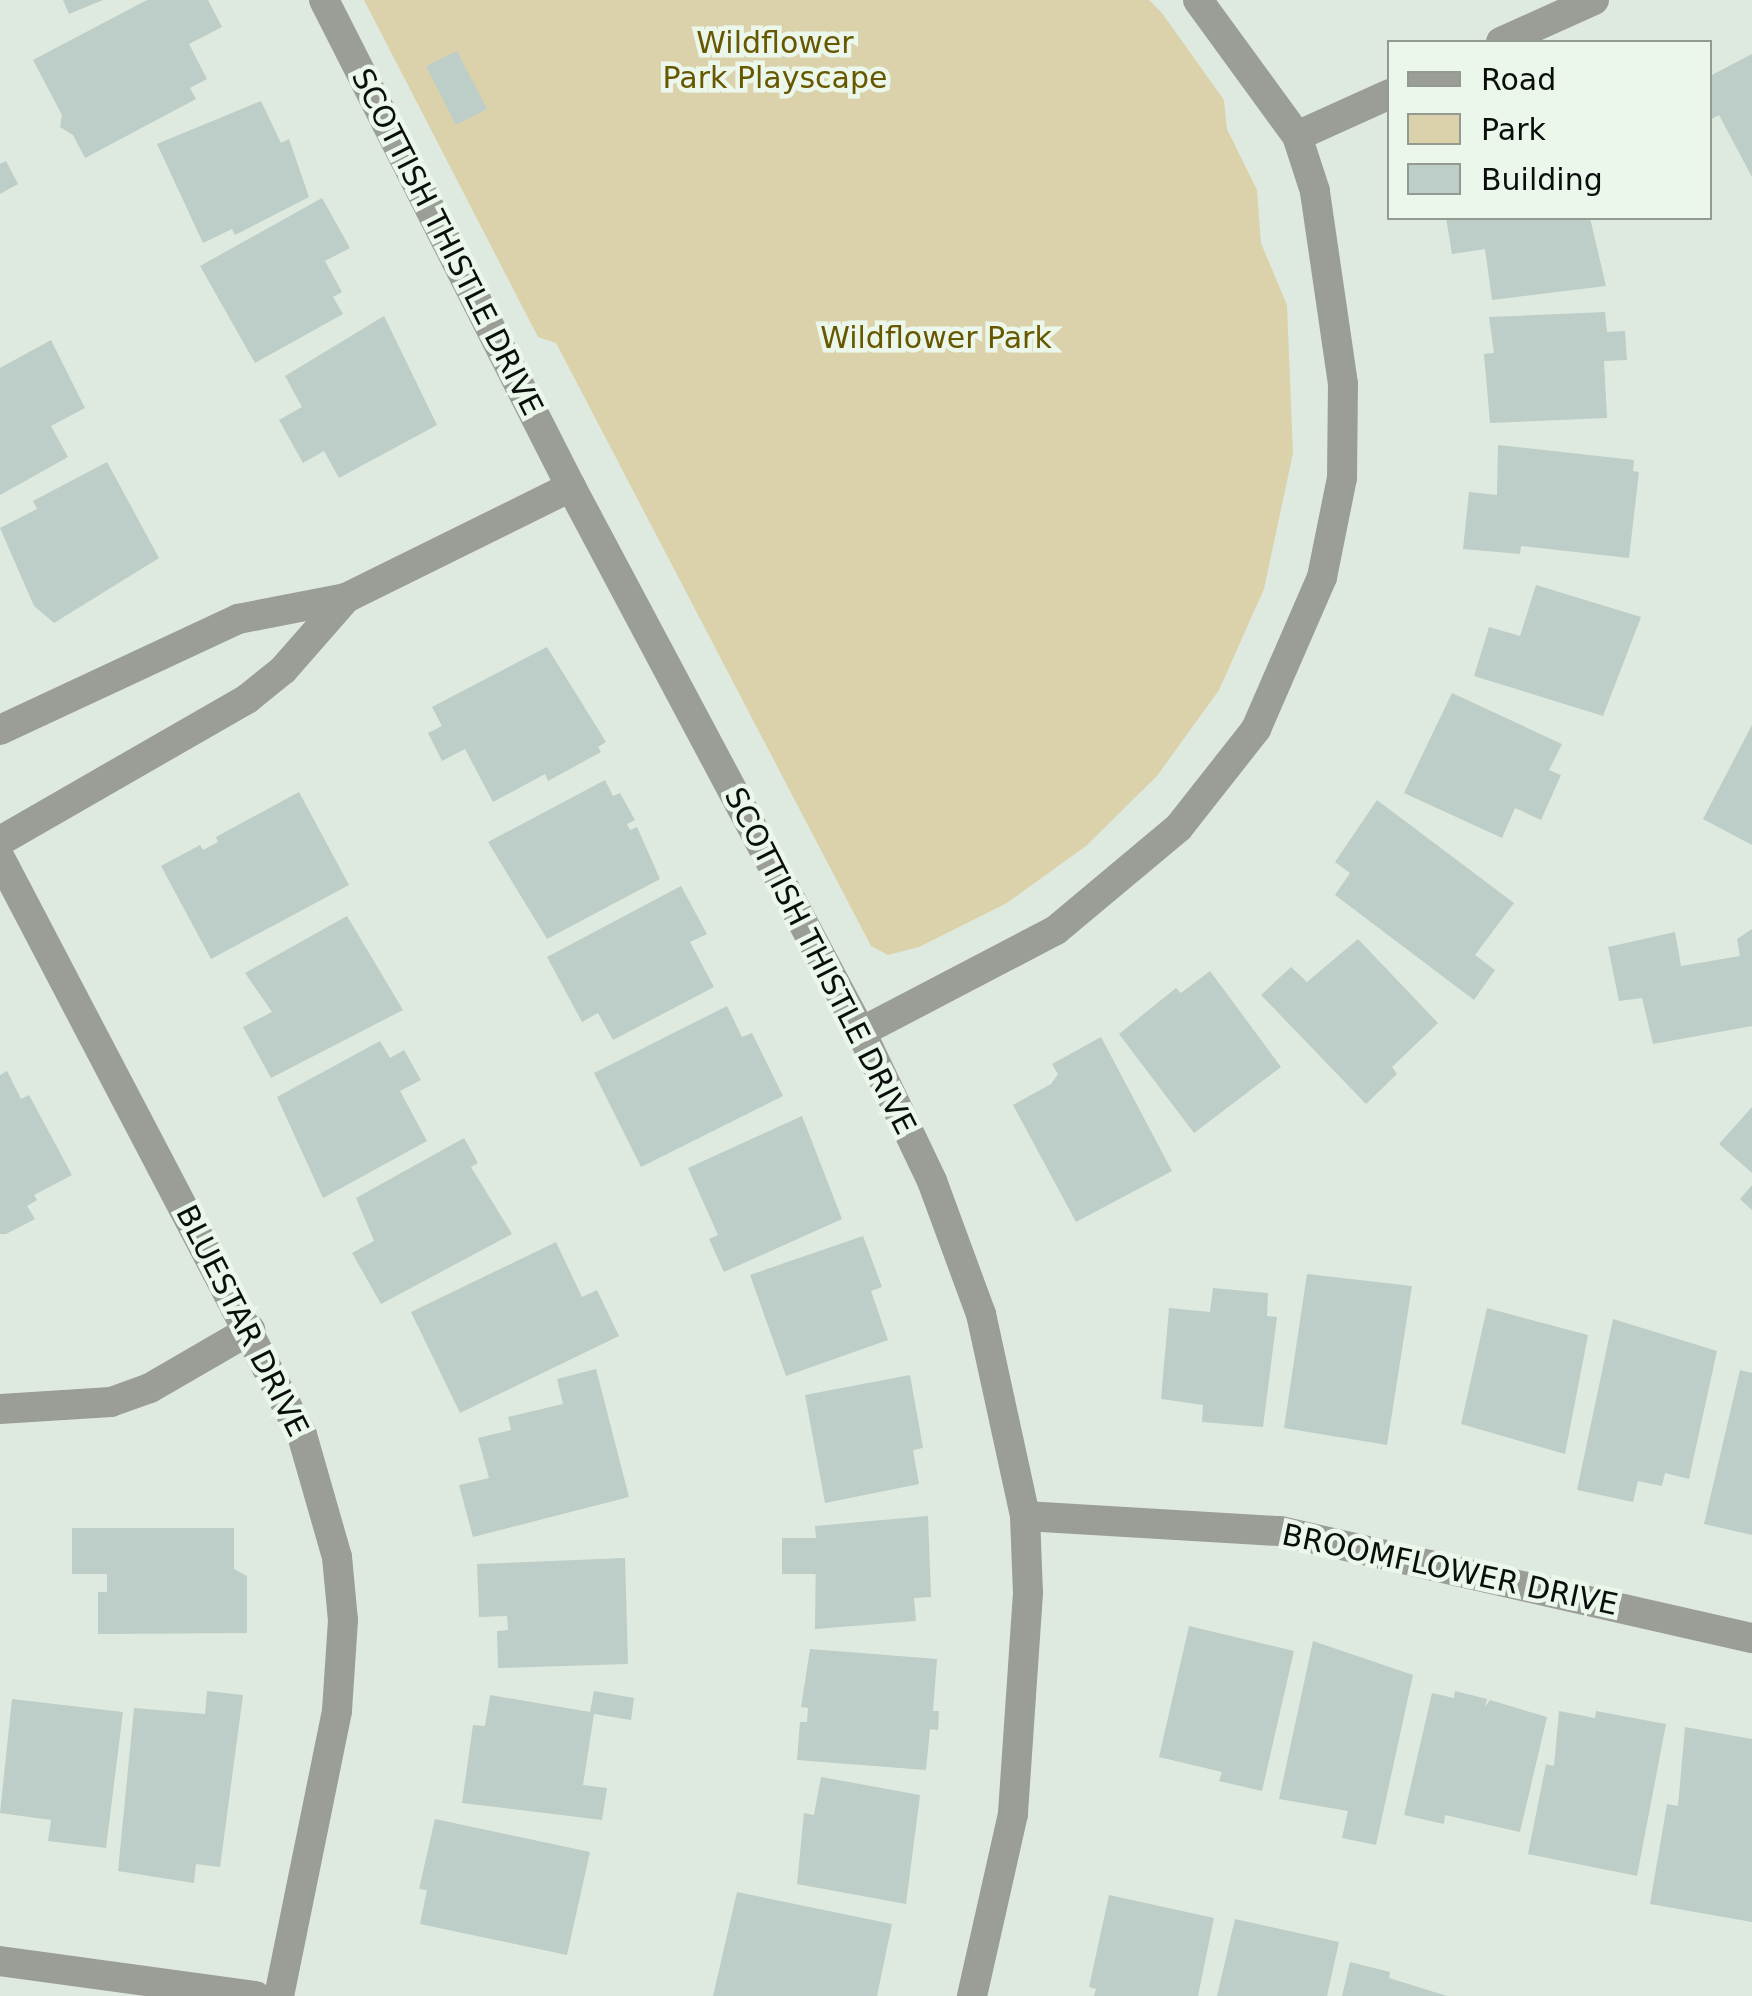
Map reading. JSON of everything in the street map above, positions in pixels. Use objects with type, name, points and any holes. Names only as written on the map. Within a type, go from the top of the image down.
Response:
[{"type":"street","name":"SCOTTISH THISTLE DRIVE","points":[[324,0],[571,487],[861,1032],[932,1181],[981,1314],[1025,1516],[1026,1654],[1013,1814],[972,1996]]},
{"type":"street","points":[[861,1032],[1056,930],[1131,873],[1216,784],[1281,682],[1322,578],[1342,478],[1344,429],[1334,300],[1315,191],[1297,136],[1198,0]]},
{"type":"street","points":[[1505,40],[1594,0]]},
{"type":"street","points":[[1297,136],[1387,95]]},
{"type":"street","points":[[0,730],[238,618],[346,598],[571,487]]},
{"type":"street","points":[[0,841],[247,699],[283,670],[346,598]]},
{"type":"street","name":"BLUESTAR DRIVE","points":[[0,858],[302,1435],[336,1557],[343,1620],[338,1712],[279,1996]]},
{"type":"street","points":[[0,1409],[110,1402],[150,1388],[250,1330]]},
{"type":"street","name":"BROOMFLOWER DRIVE","points":[[1025,1516],[1280,1531],[1752,1638]]},
{"type":"street","points":[[0,1961],[256,1996]]},
{"type":"green space","name":"Wildflower Park","points":[[364,0],[1149,0],[1162,13],[1224,100],[1227,129],[1257,190],[1261,243],[1287,305],[1293,453],[1264,589],[1219,690],[1157,776],[1086,846],[1007,903],[919,947],[888,955],[871,946],[556,343],[538,337]]},
{"type":"building","points":[[63,0],[103,0],[69,14]]},
{"type":"building","points":[[147,0],[208,0],[222,27],[189,44],[207,79],[190,88],[196,99],[85,158],[73,135],[60,127],[62,115],[33,60]]},
{"type":"building","points":[[457,51],[487,109],[456,125],[426,66]]},
{"type":"building","points":[[1752,54],[1752,177],[1719,115],[1712,119],[1712,75]]},
{"type":"building","points":[[261,101],[281,143],[289,139],[309,197],[235,235],[232,229],[203,243],[157,144]]},
{"type":"building","points":[[6,161],[18,184],[0,194],[0,164]]},
{"type":"building","points":[[322,198],[350,248],[325,261],[342,292],[333,297],[343,314],[255,363],[200,266]]},
{"type":"building","points":[[1446,220],[1590,220],[1606,286],[1492,300],[1485,249],[1452,254]]},
{"type":"building","points":[[1605,312],[1607,332],[1625,331],[1627,360],[1604,361],[1607,418],[1490,423],[1484,354],[1494,353],[1489,317]]},
{"type":"building","points":[[384,316],[437,425],[339,478],[324,451],[303,463],[279,420],[302,407],[285,376]]},
{"type":"building","points":[[51,340],[85,408],[51,426],[68,457],[0,495],[0,368]]},
{"type":"building","points":[[1498,445],[1634,460],[1633,471],[1639,472],[1629,558],[1521,546],[1520,554],[1463,549],[1469,492],[1497,495]]},
{"type":"building","points":[[107,462],[159,558],[54,623],[34,606],[0,528],[37,509],[33,501]]},
{"type":"building","points":[[1536,585],[1641,617],[1603,716],[1474,676],[1489,627],[1520,636]]},
{"type":"building","points":[[547,647],[606,742],[598,747],[601,752],[548,781],[545,774],[493,802],[465,749],[442,761],[428,733],[442,726],[432,707]]},
{"type":"building","points":[[1452,693],[1562,744],[1549,770],[1561,775],[1541,820],[1515,808],[1502,838],[1404,793]]},
{"type":"building","points":[[1752,725],[1752,845],[1703,819]]},
{"type":"building","points":[[605,780],[613,796],[620,793],[635,820],[627,824],[630,830],[637,827],[660,879],[547,939],[488,842]]},
{"type":"building","points":[[299,792],[349,885],[211,959],[161,866],[200,845],[203,850],[218,842],[216,837]]},
{"type":"building","points":[[1377,800],[1514,903],[1475,955],[1495,970],[1474,1000],[1335,895],[1350,873],[1335,862]]},
{"type":"building","points":[[681,886],[707,934],[690,942],[714,987],[613,1040],[598,1013],[582,1022],[547,957]]},
{"type":"building","points":[[347,916],[403,1010],[271,1078],[243,1027],[272,1012],[245,973]]},
{"type":"building","points":[[1752,929],[1752,1026],[1653,1044],[1642,998],[1619,1001],[1608,947],[1675,932],[1681,966],[1740,956],[1737,939]]},
{"type":"building","points":[[1358,939],[1438,1023],[1392,1067],[1397,1074],[1366,1104],[1261,995],[1291,967],[1307,982]]},
{"type":"building","points":[[1210,971],[1281,1067],[1194,1133],[1119,1034],[1176,988],[1181,993]]},
{"type":"building","points":[[727,1006],[742,1037],[752,1033],[783,1096],[641,1167],[594,1073]]},
{"type":"building","points":[[1101,1037],[1172,1171],[1076,1222],[1013,1105],[1051,1084],[1058,1074],[1052,1064]]},
{"type":"building","points":[[380,1041],[390,1058],[404,1050],[421,1080],[400,1091],[427,1141],[323,1198],[277,1097]]},
{"type":"building","points":[[7,1071],[21,1099],[29,1095],[72,1175],[34,1195],[37,1200],[27,1206],[35,1219],[0,1234],[0,1075]]},
{"type":"building","points":[[1752,1107],[1752,1173],[1719,1144]]},
{"type":"building","points":[[802,1116],[842,1219],[724,1272],[709,1239],[718,1235],[688,1168]]},
{"type":"building","points":[[464,1138],[478,1163],[471,1167],[512,1234],[381,1304],[352,1253],[374,1241],[356,1198]]},
{"type":"building","points":[[1752,1185],[1752,1210],[1740,1199]]},
{"type":"building","points":[[863,1236],[882,1287],[871,1291],[888,1340],[786,1376],[750,1275]]},
{"type":"building","points":[[556,1242],[582,1297],[597,1290],[619,1336],[460,1413],[411,1312]]},
{"type":"building","points":[[1307,1274],[1412,1286],[1387,1445],[1284,1428]]},
{"type":"building","points":[[1213,1288],[1268,1293],[1267,1316],[1277,1317],[1263,1427],[1202,1422],[1203,1405],[1161,1399],[1169,1308],[1210,1312]]},
{"type":"building","points":[[1487,1308],[1588,1335],[1565,1454],[1461,1424]]},
{"type":"building","points":[[1613,1319],[1717,1351],[1689,1479],[1665,1473],[1662,1486],[1638,1481],[1633,1502],[1577,1490]]},
{"type":"building","points":[[596,1369],[629,1497],[473,1537],[459,1485],[489,1478],[478,1438],[511,1430],[508,1417],[563,1404],[557,1379]]},
{"type":"building","points":[[1740,1370],[1752,1373],[1752,1535],[1704,1524]]},
{"type":"building","points":[[910,1375],[923,1448],[913,1450],[919,1484],[825,1503],[805,1395]]},
{"type":"building","points":[[928,1516],[931,1597],[914,1598],[916,1621],[815,1629],[816,1574],[782,1574],[782,1538],[816,1538],[815,1526]]},
{"type":"building","points":[[72,1528],[234,1528],[234,1569],[247,1576],[247,1633],[98,1634],[98,1592],[107,1592],[107,1574],[72,1574]]},
{"type":"building","points":[[625,1558],[628,1664],[498,1668],[497,1631],[508,1630],[507,1616],[479,1617],[477,1564]]},
{"type":"building","points":[[1189,1626],[1294,1651],[1262,1791],[1219,1781],[1222,1772],[1159,1757]]},
{"type":"building","points":[[1313,1641],[1413,1675],[1376,1845],[1342,1838],[1348,1811],[1279,1799]]},
{"type":"building","points":[[810,1649],[937,1659],[933,1711],[939,1711],[938,1730],[930,1729],[926,1770],[797,1760],[800,1722],[807,1722],[808,1708],[801,1707]]},
{"type":"building","points":[[207,1691],[243,1695],[220,1867],[196,1864],[194,1883],[118,1871],[134,1708],[205,1714]]},
{"type":"building","points":[[594,1691],[634,1698],[631,1720],[594,1714],[583,1785],[607,1788],[602,1820],[462,1803],[473,1725],[485,1726],[490,1695],[590,1712]]},
{"type":"building","points":[[1455,1691],[1487,1699],[1485,1707],[1490,1700],[1547,1717],[1520,1832],[1445,1815],[1444,1824],[1404,1815],[1432,1693],[1454,1698]]},
{"type":"building","points":[[12,1699],[123,1712],[106,1848],[48,1841],[51,1820],[0,1813]]},
{"type":"building","points":[[1559,1711],[1595,1718],[1596,1711],[1666,1724],[1637,1876],[1528,1854],[1546,1764],[1554,1766]]},
{"type":"building","points":[[1685,1727],[1752,1739],[1752,1922],[1650,1904],[1667,1804],[1678,1806]]},
{"type":"building","points":[[821,1777],[920,1795],[906,1904],[797,1884],[804,1813],[814,1815]]},
{"type":"building","points":[[435,1819],[590,1852],[567,1955],[420,1924],[427,1890],[419,1889]]},
{"type":"building","points":[[737,1892],[892,1924],[877,1996],[713,1996]]},
{"type":"building","points":[[1109,1895],[1214,1918],[1198,1996],[1094,1996],[1096,1989],[1089,1987]]},
{"type":"building","points":[[1235,1919],[1339,1942],[1327,1996],[1217,1996]]},
{"type":"building","points":[[1350,1962],[1390,1972],[1389,1978],[1447,1996],[1342,1996]]},
{"type":"park label","name":"Wildflower Park Playscape","points":[[775,60]]}]
